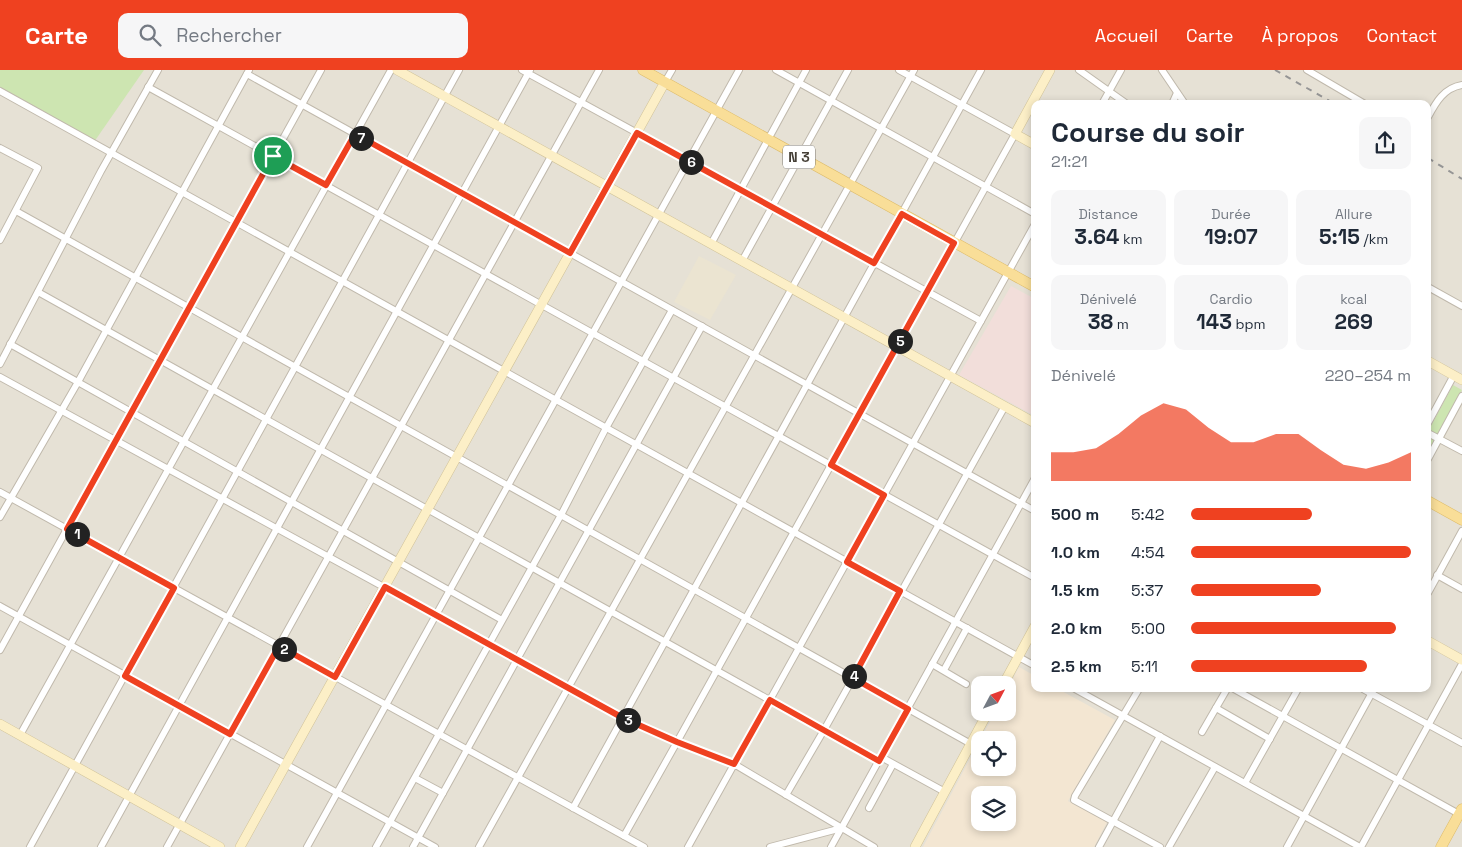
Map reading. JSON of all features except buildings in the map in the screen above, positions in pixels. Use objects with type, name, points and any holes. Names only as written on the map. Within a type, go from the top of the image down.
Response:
[{"type":"main road","name":"N 3","points":[[644,70],[1031,285]]},
{"type":"main road","points":[[1431,503],[1462,520]]},
{"type":"main road","points":[[1441,847],[1461,812]]},
{"type":"street","points":[[0,364],[111,153],[158,70]]},
{"type":"street","points":[[0,650],[321,70]]},
{"type":"street","points":[[20,735],[390,70]]},
{"type":"street","points":[[396,70],[1031,421]]},
{"type":"street","points":[[30,847],[459,70]]},
{"type":"street","points":[[167,847],[599,70]]},
{"type":"street","points":[[240,847],[672,70]]},
{"type":"street","points":[[307,847],[739,70]]},
{"type":"street","points":[[776,70],[1031,212]]},
{"type":"street","points":[[710,244],[806,70]]},
{"type":"street","points":[[742,261],[848,70]]},
{"type":"street","points":[[899,70],[912,73],[962,105],[1031,143]]},
{"type":"street","points":[[573,808],[981,70]]},
{"type":"street","points":[[1034,100],[1050,70]]},
{"type":"street","points":[[1079,70],[1121,100]]},
{"type":"street","points":[[1104,100],[1121,70]]},
{"type":"street","points":[[1162,70],[1182,100]]},
{"type":"street","points":[[1308,70],[1358,100]]},
{"type":"street","points":[[101,847],[499,126],[526,71],[981,321]]},
{"type":"street","points":[[0,517],[78,382],[105,329],[248,72],[302,105],[1031,508]]},
{"type":"street","points":[[479,847],[912,73]]},
{"type":"street","points":[[1431,112],[1444,93],[1454,86],[1462,85]]},
{"type":"street","points":[[148,87],[1031,576]]},
{"type":"street","points":[[0,91],[1031,664]]},
{"type":"street","points":[[1174,100],[1178,93]]},
{"type":"street","points":[[624,836],[1031,105]]},
{"type":"street","points":[[0,148],[38,168],[0,240]]},
{"type":"street","points":[[16,211],[971,744],[915,847]]},
{"type":"street","points":[[688,847],[1031,231]]},
{"type":"street","points":[[1431,288],[1462,306]]},
{"type":"street","points":[[38,292],[824,730],[945,792]]},
{"type":"street","points":[[376,847],[561,515],[606,428],[672,310]]},
{"type":"street","points":[[413,847],[702,326]]},
{"type":"street","points":[[10,344],[502,620]]},
{"type":"street","points":[[1431,363],[1458,377],[1431,418]]},
{"type":"street","points":[[0,377],[623,718],[734,764],[874,847]]},
{"type":"street","points":[[1431,454],[1462,396]]},
{"type":"street","points":[[786,795],[1005,406]]},
{"type":"street","points":[[1431,435],[1462,451]]},
{"type":"street","points":[[831,847],[1031,485]]},
{"type":"street","points":[[0,492],[644,847]]},
{"type":"street","points":[[1431,587],[1462,531]]},
{"type":"street","points":[[1437,575],[1462,589]]},
{"type":"street","points":[[0,606],[435,847]]},
{"type":"street","points":[[944,670],[967,628]]},
{"type":"street","points":[[1008,676],[1031,633]]},
{"type":"street","points":[[1431,642],[1462,660]]},
{"type":"street","points":[[932,664],[966,684]]},
{"type":"street","points":[[1081,692],[1360,847],[1462,664]]},
{"type":"street","points":[[1137,692],[1074,800],[1160,847]]},
{"type":"street","points":[[1202,732],[1225,692]]},
{"type":"street","points":[[1239,692],[1398,780],[1461,812]]},
{"type":"street","points":[[1245,783],[1296,692]]},
{"type":"street","points":[[1286,847],[1372,692]]},
{"type":"street","points":[[1375,692],[1462,743]]},
{"type":"street","points":[[1216,708],[1270,739]]},
{"type":"street","points":[[0,724],[220,847]]},
{"type":"street","points":[[1099,847],[1160,736]]},
{"type":"street","points":[[869,808],[893,764]]},
{"type":"street","points":[[1169,847],[1215,767]]},
{"type":"street","points":[[415,778],[443,794]]},
{"type":"street","points":[[770,847],[842,828]]},
{"type":"shaded area","points":[[0,70],[1462,70],[1462,847],[0,847]]},
{"type":"shaded area","points":[[699,256],[736,275],[710,320],[674,302]]},
{"type":"shaded area","points":[[1011,286],[1031,297],[1031,414],[959,375]]},
{"type":"shaded area","points":[[1019,667],[1031,674],[1031,692],[1064,692],[1115,720],[1068,801],[1107,822],[1094,847],[923,847],[971,757],[971,776],[1016,776],[1016,731],[985,731],[991,721],[1016,721],[1016,676],[1014,676]]},
{"type":"green space","points":[[0,70],[144,70],[94,142],[0,89]]},
{"type":"green space","points":[[1453,385],[1462,390],[1431,447],[1431,425]]},
{"type":"railway","points":[[1275,70],[1328,100]]},
{"type":"railway","points":[[1431,160],[1462,179]]},
{"type":"route","points":[[637,133],[874,263],[902,214],[954,243],[831,465],[884,495],[847,562],[900,591],[853,678],[908,709],[879,761],[770,700],[734,764],[623,718],[385,587],[335,677],[279,646],[230,734],[125,676],[174,588],[67,529],[273,156],[326,185],[355,134],[570,253],[637,133]]}]
